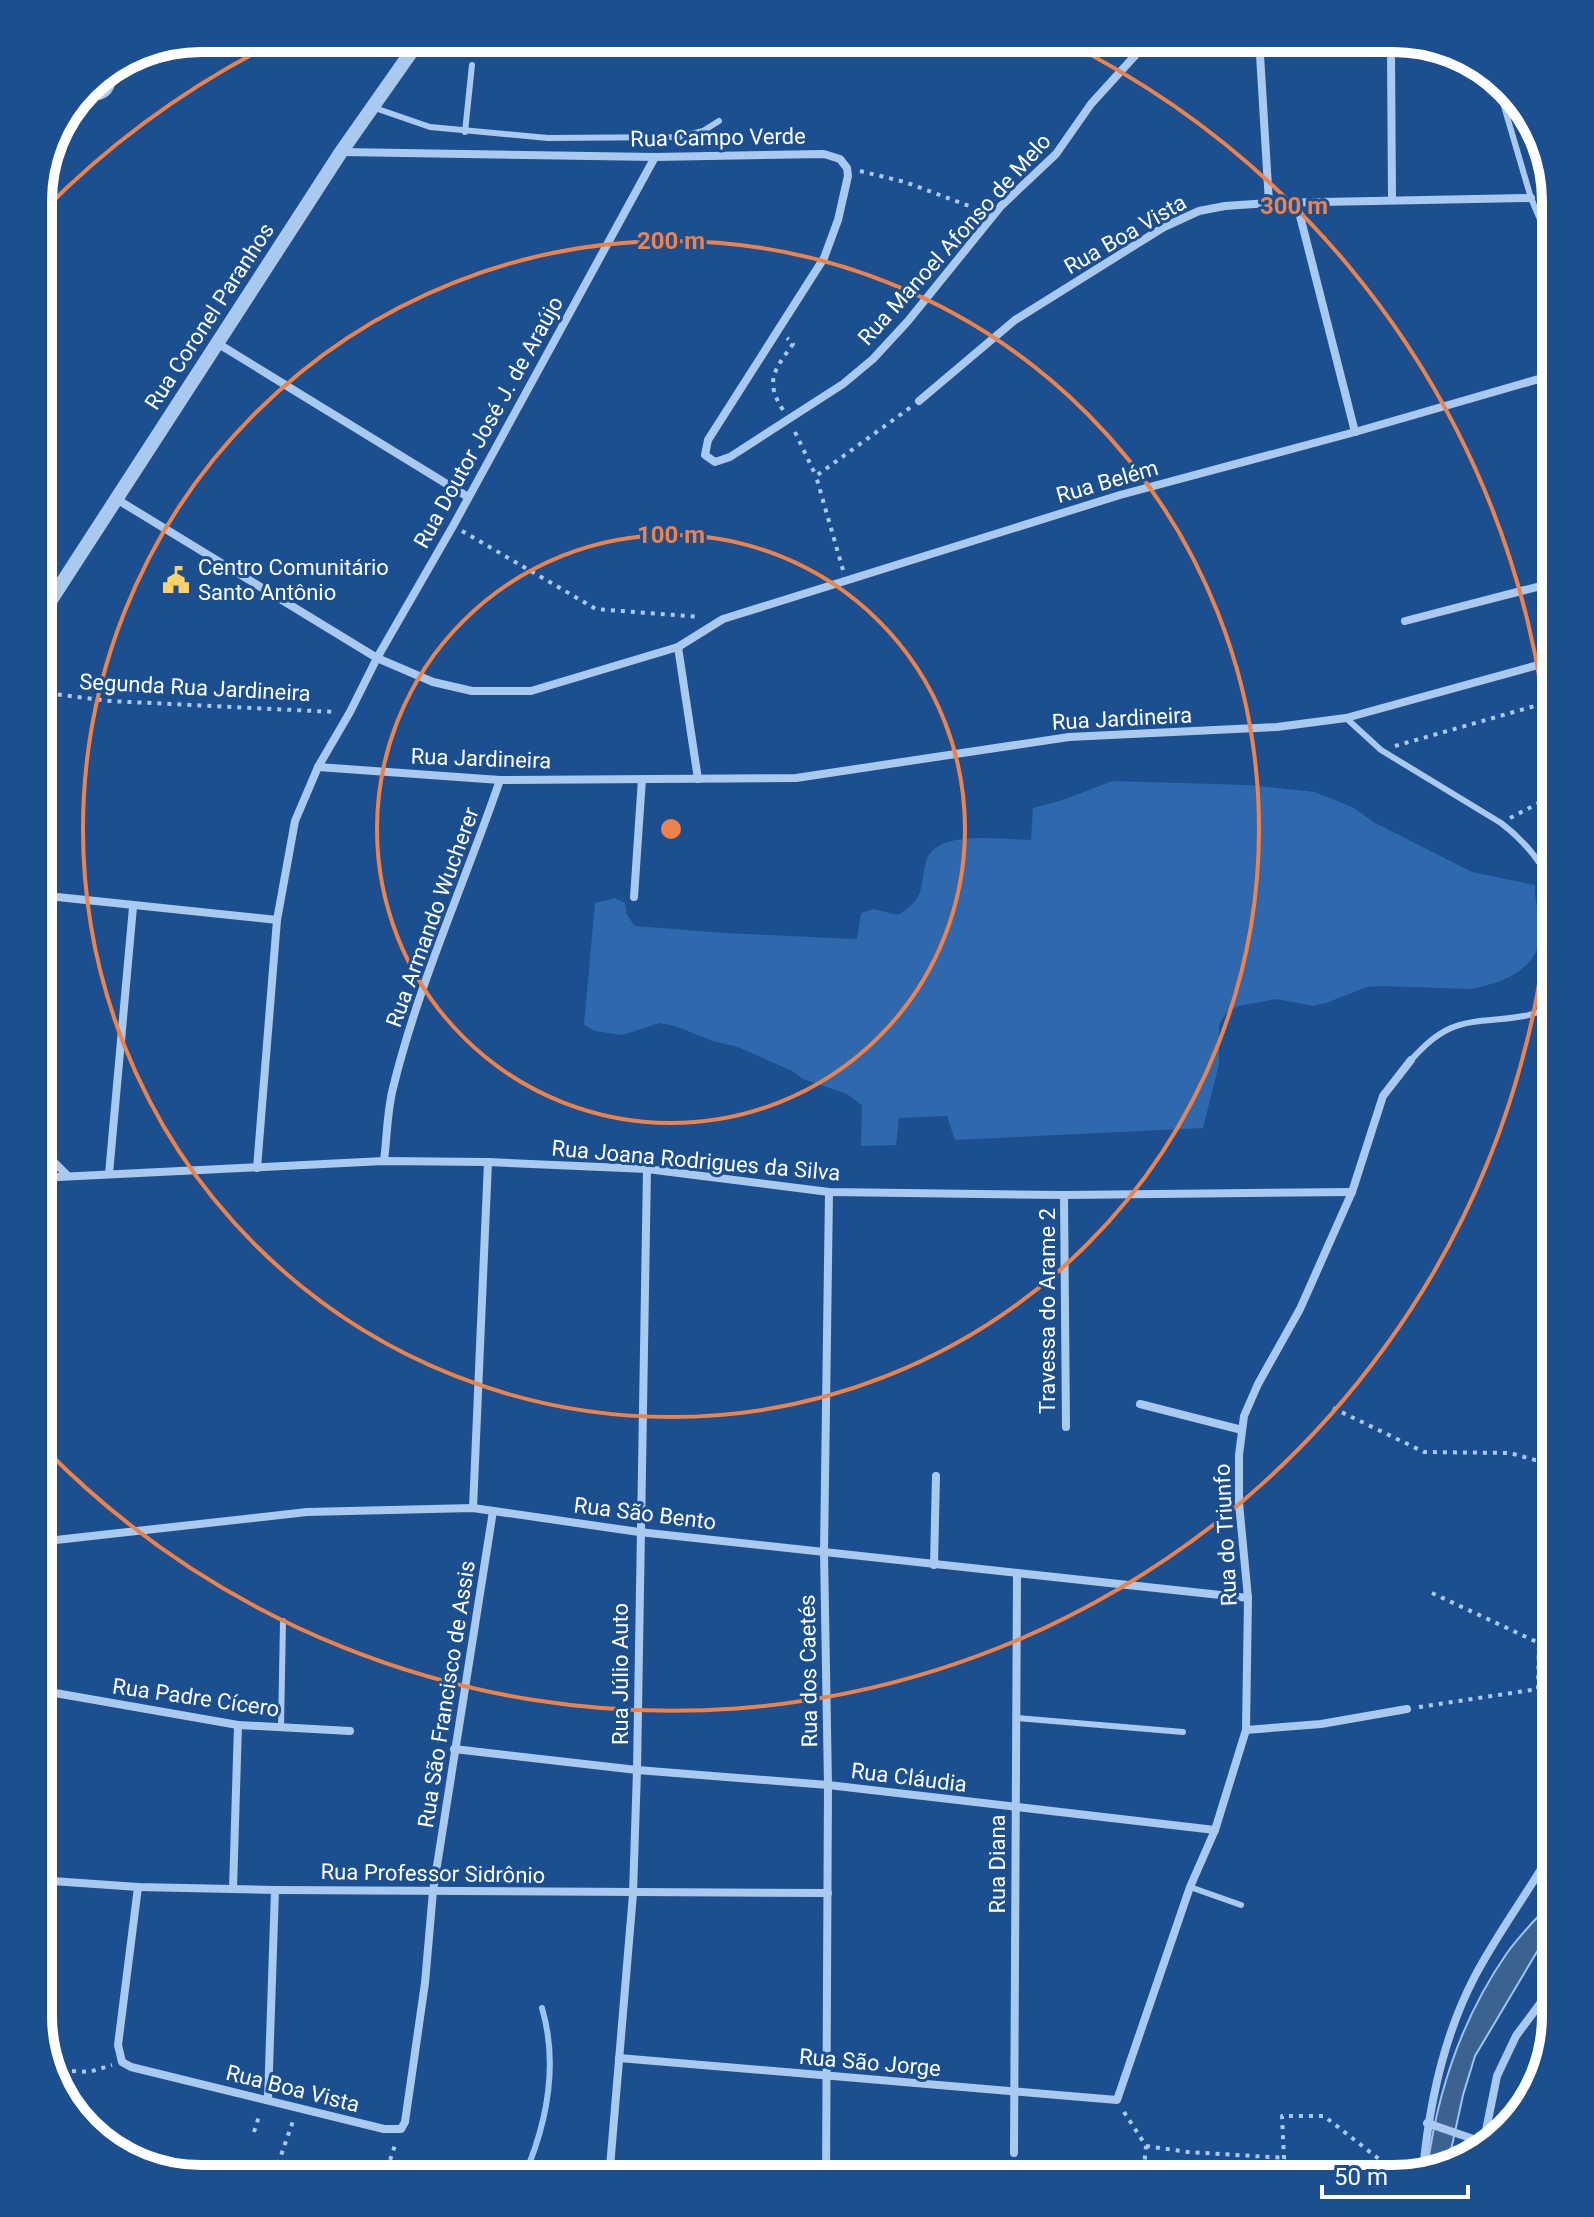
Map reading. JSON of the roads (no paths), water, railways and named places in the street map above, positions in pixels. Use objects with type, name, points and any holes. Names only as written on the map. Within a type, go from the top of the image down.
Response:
[{"type":"street","name":"Rua Coronel Paranhos","points":[[52,599],[341,152],[411,52]]},
{"type":"street","name":"Rua Manoel Afonso de Melo","points":[[718,425],[705,449],[705,455],[715,462],[730,457],[843,384],[873,359],[994,215],[1056,154],[1091,104],[1138,52]]},
{"type":"street","points":[[1260,52],[1269,203]]},
{"type":"street","points":[[1391,52],[1392,199]]},
{"type":"street","points":[[95,97],[106,94],[113,81]]},
{"type":"street","name":"Rua Campo Verde","points":[[341,152],[655,157],[836,156],[847,168],[847,187],[824,258],[718,425]]},
{"type":"street","name":"Rua Doutor José J. de Araújo","points":[[257,1168],[277,920],[295,821],[318,767],[377,658],[453,526],[655,157]]},
{"type":"street","name":"Rua Boa Vista","points":[[919,401],[1015,320],[1164,227],[1199,211],[1269,203],[1531,198]]},
{"type":"street","points":[[1297,204],[1355,432]]},
{"type":"street","points":[[217,343],[468,497]]},
{"type":"street","name":"Rua Belém","points":[[118,500],[377,658],[433,682],[472,691],[531,691],[678,647],[723,619],[1120,495],[1542,378]]},
{"type":"street","points":[[1405,621],[1542,586]]},
{"type":"street","points":[[678,647],[698,779]]},
{"type":"street","name":"Rua Jardineira","points":[[318,767],[500,780],[796,778],[1069,737],[1277,727],[1346,718],[1542,664]]},
{"type":"street","points":[[634,897],[642,779]]},
{"type":"street","name":"Rua Armando Wucherer","points":[[384,1161],[392,1091],[423,983],[466,877],[500,780]]},
{"type":"street","points":[[52,897],[277,920]]},
{"type":"street","points":[[109,1174],[133,907]]},
{"type":"street","name":"Rua do Triunfo","points":[[1117,2100],[1190,1887],[1215,1830],[1246,1730],[1248,1598],[1239,1503],[1239,1455],[1244,1416],[1258,1384],[1300,1309],[1352,1192],[1383,1096],[1411,1060]]},
{"type":"street","points":[[52,1160],[67,1175]]},
{"type":"street","name":"Rua Joana Rodrigues da Silva","points":[[52,1177],[384,1161],[488,1162],[647,1169],[829,1192],[1064,1195],[1352,1192]]},
{"type":"street","points":[[473,1508],[488,1162]]},
{"type":"street","name":"Rua Júlio Auto","points":[[610,2165],[633,1894],[647,1169]]},
{"type":"street","name":"Rua dos Caetés","points":[[826,2165],[828,1785],[824,1552],[829,1192]]},
{"type":"street","name":"Travessa do Arame 2","points":[[1064,1195],[1066,1427]]},
{"type":"street","points":[[1140,1404],[1242,1430]]},
{"type":"street","points":[[934,1565],[936,1476]]},
{"type":"street","name":"Rua São Bento","points":[[52,1540],[307,1512],[473,1508],[639,1532],[1248,1598]]},
{"type":"street","name":"Rua São Francisco de Assis","points":[[401,2129],[414,2073],[433,1891],[493,1511]]},
{"type":"street","name":"Rua Diana","points":[[1014,2153],[1017,1575]]},
{"type":"street","name":"Rua Padre Cícero","points":[[52,1692],[238,1725],[350,1731]]},
{"type":"street","points":[[1246,1730],[1321,1724],[1407,1709]]},
{"type":"street","points":[[233,1889],[238,1725]]},
{"type":"street","name":"Rua Cláudia","points":[[454,1749],[637,1770],[828,1785],[1215,1830]]},
{"type":"street","points":[[1424,2162],[1430,2124],[1455,2022],[1475,1976],[1542,1868]]},
{"type":"street","name":"Rua Professor Sidrônio","points":[[52,1881],[138,1887],[275,1890],[828,1893]]},
{"type":"street","name":"Rua Boa Vista","points":[[138,1887],[118,2045],[122,2062],[131,2067],[384,2129],[401,2129]]},
{"type":"street","points":[[266,2099],[275,1890]]},
{"type":"street","points":[[1485,2133],[1497,2076],[1516,2036],[1542,2001]]},
{"type":"street","name":"Rua São Jorge","points":[[619,2058],[1117,2100]]},
{"type":"street","points":[[1430,2124],[1463,2134],[1474,2141]]},
{"type":"lane","points":[[465,132],[472,65]]},
{"type":"lane","points":[[1502,101],[1531,198],[1542,224]]},
{"type":"lane","points":[[372,107],[430,127],[548,138],[679,137],[703,131],[719,121]]},
{"type":"lane","points":[[1346,718],[1381,750],[1501,823],[1532,851],[1542,866]]},
{"type":"lane","name":"Rua do Triunfo","points":[[1411,1060],[1426,1043],[1453,1027],[1542,1010]]},
{"type":"lane","points":[[281,1728],[283,1621]]},
{"type":"lane","points":[[1017,1718],[1183,1732]]},
{"type":"lane","points":[[1190,1887],[1241,1905]]},
{"type":"waterway","points":[[528,2165],[544,2116],[550,2073],[550,2051],[542,2008]]},
{"type":"place","name":"Centro Comunitário Santo Antônio","points":[[176,580]]}]
